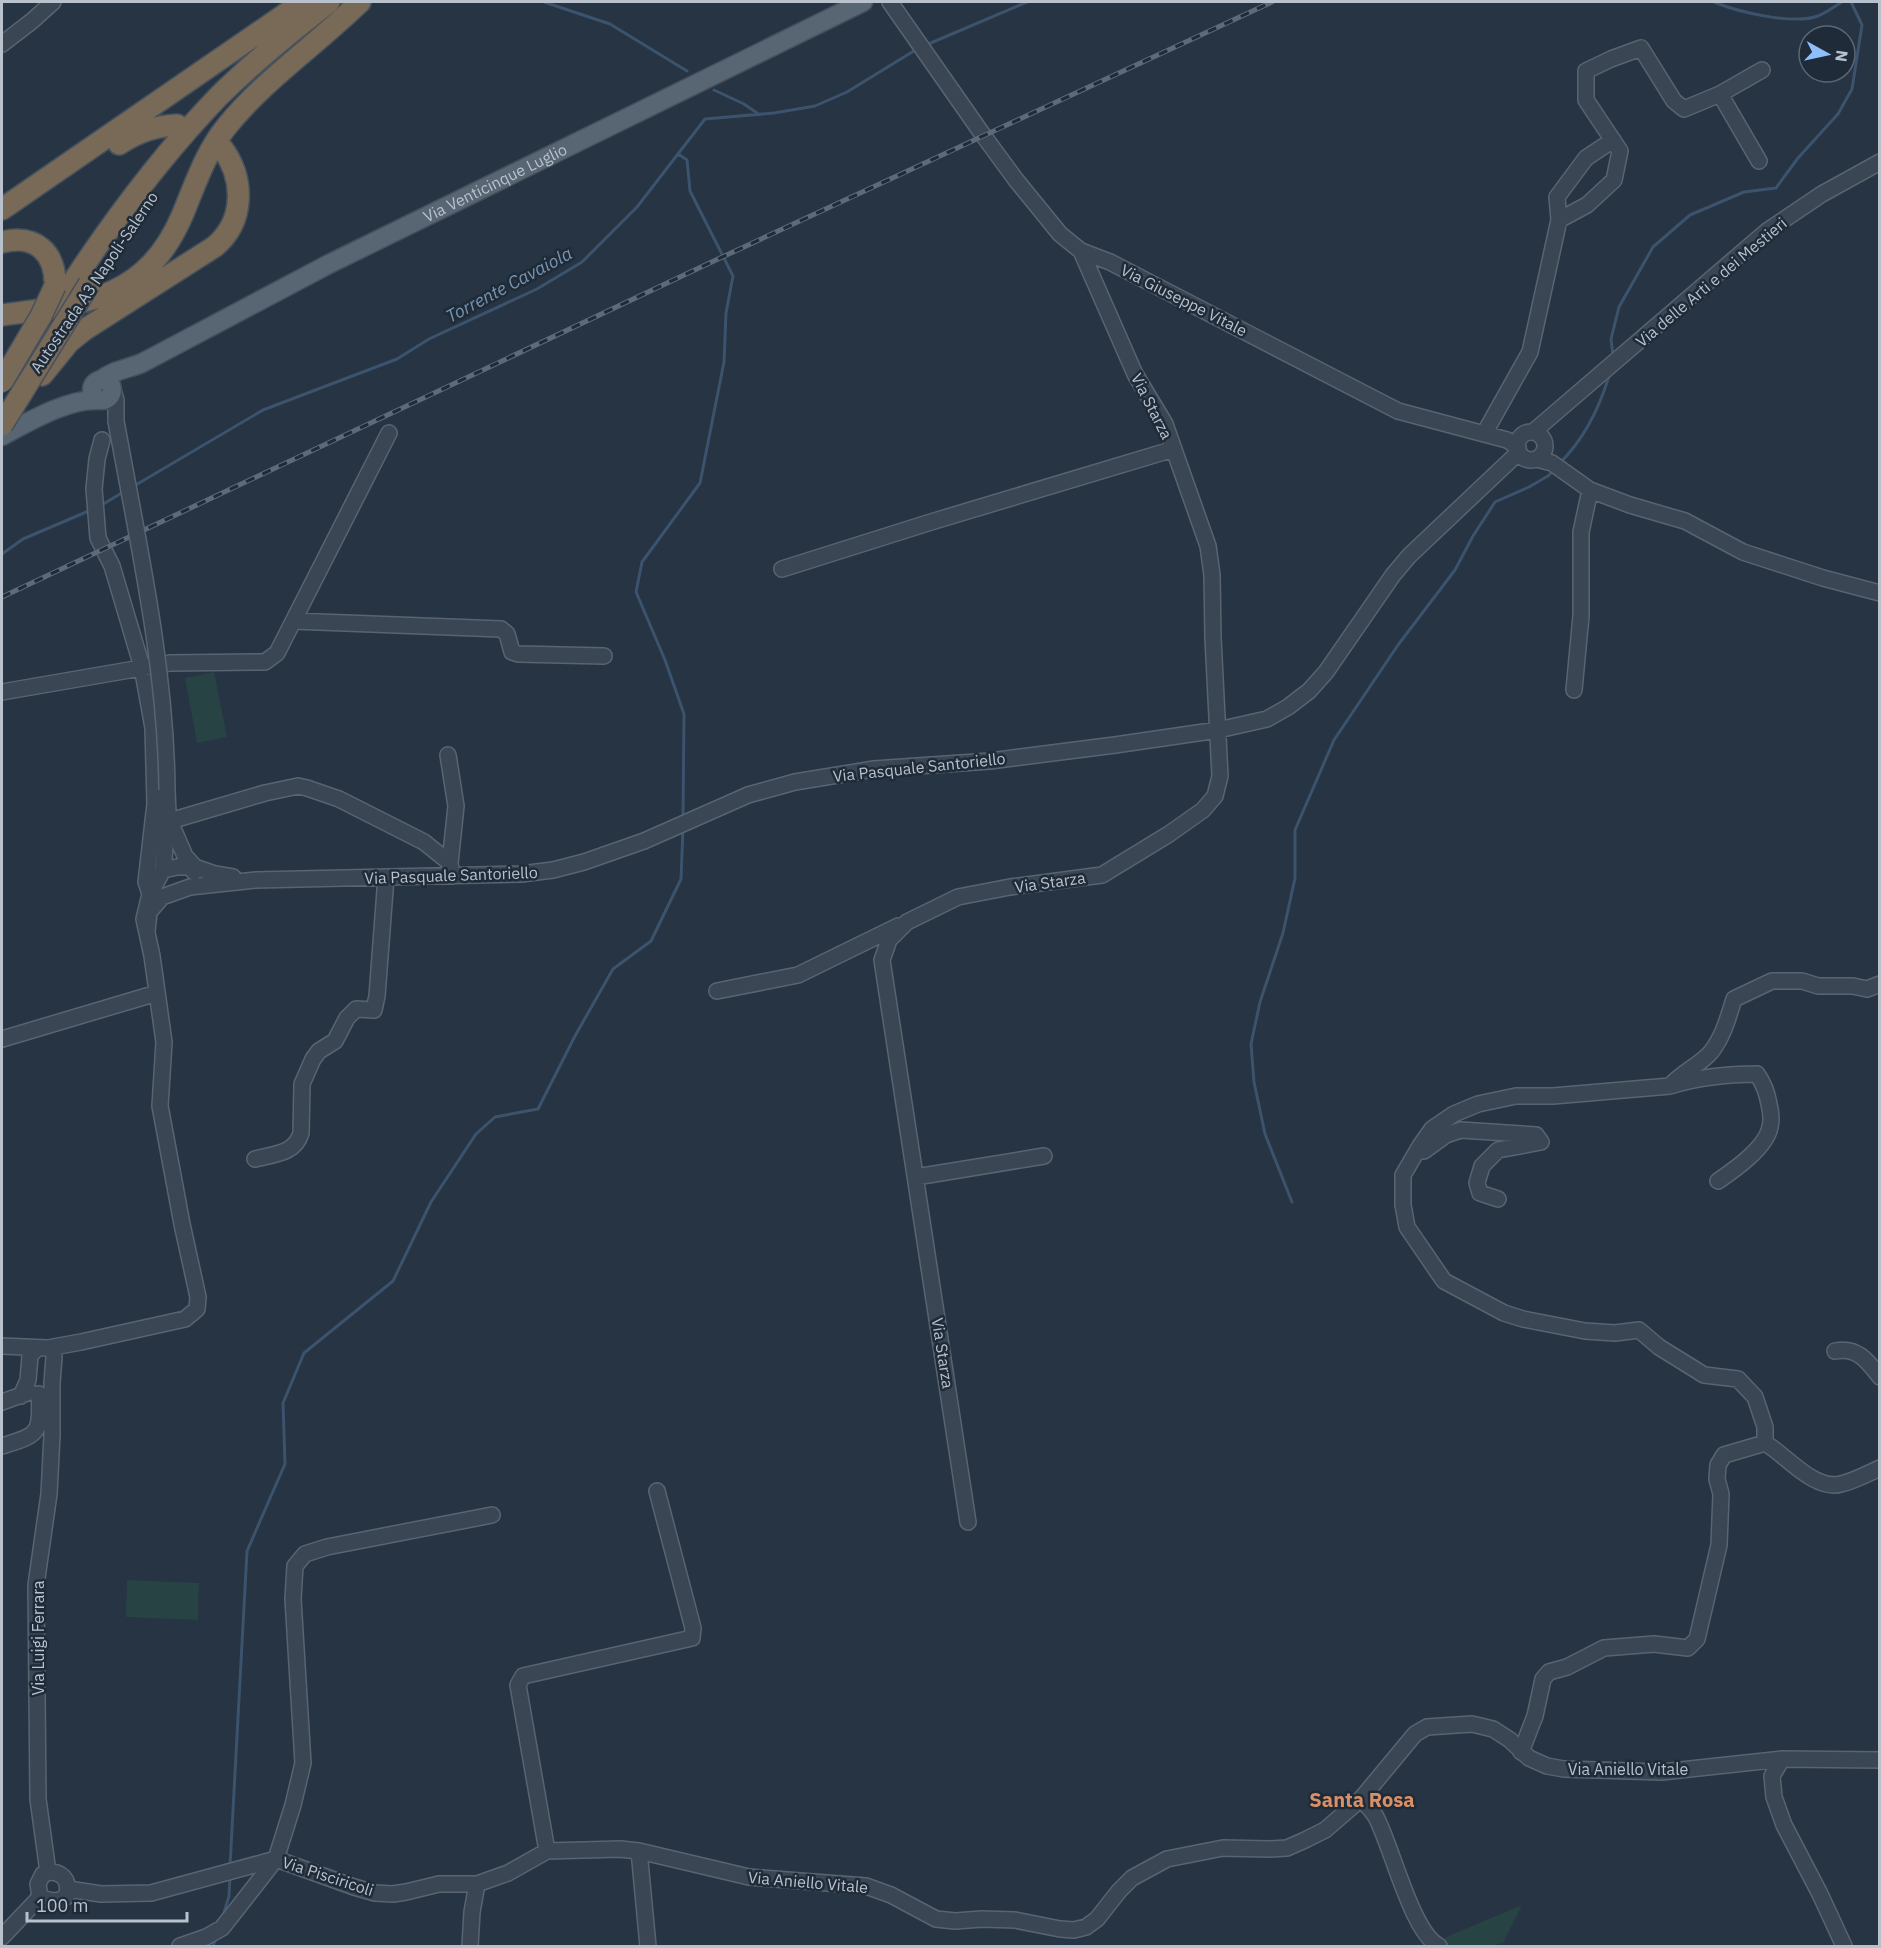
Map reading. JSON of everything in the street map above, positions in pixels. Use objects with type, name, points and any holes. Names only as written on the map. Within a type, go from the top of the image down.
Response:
[{"type":"highway","points":[[2,209],[303,2]]},
{"type":"highway","name":"Autostrada A3 Napoli-Salerno","points":[[2,398],[61,289],[174,146],[237,79],[329,2]]},
{"type":"highway","name":"Autostrada A3 Napoli-Salerno","points":[[2,426],[89,285],[160,184],[251,85],[354,2]]},
{"type":"highway","points":[[2,315],[96,299],[115,292],[139,276],[166,245],[179,223],[212,147],[226,126],[260,90],[360,2]]},
{"type":"highway","points":[[2,223],[99,156],[137,133],[159,126],[177,125]]},
{"type":"highway","points":[[2,426],[69,342],[84,330],[214,248],[227,235],[236,215],[239,190],[237,174],[222,148]]},
{"type":"highway","points":[[2,242],[26,240],[44,250],[61,289],[41,316],[2,382]]},
{"type":"main road","name":"Via Venticinque Luglio","points":[[2,426],[103,390],[130,369],[329,264],[863,2]]},
{"type":"main road","points":[[2,436],[103,390]]},
{"type":"street","points":[[2,44],[53,2]]},
{"type":"street","name":"Via Giuseppe Vitale","points":[[890,2],[1016,180],[1060,234],[1082,251],[1110,262],[1398,411],[1523,446]]},
{"type":"street","points":[[1559,220],[1587,205],[1614,180],[1620,151],[1586,100],[1586,71],[1641,48],[1674,101],[1684,109],[1720,94],[1762,70]]},
{"type":"street","points":[[1720,94],[1759,161]]},
{"type":"street","points":[[1613,140],[1586,158],[1557,197],[1559,220],[1530,352],[1523,446],[1590,490],[1630,505],[1685,521],[1743,552],[1823,578],[1880,593]]},
{"type":"street","name":"Via delle Arti e dei Mestieri","points":[[1523,446],[1553,417],[1767,231],[1822,194],[1880,162]]},
{"type":"street","name":"Via Starza","points":[[968,1522],[882,960],[889,940],[906,922],[958,897],[1010,887],[1102,875],[1203,810],[1215,796],[1220,776],[1212,575],[1208,546],[1165,424],[1135,374],[1082,251]]},
{"type":"street","points":[[2,1347],[42,1348],[81,1342],[185,1319],[197,1309],[198,1297],[160,1106],[164,1042],[147,932],[149,912],[163,870],[169,817],[165,712],[148,599],[116,421],[116,400],[103,390]]},
{"type":"street","points":[[2,692],[170,663],[265,662],[277,653],[389,433]]},
{"type":"street","points":[[102,440],[97,459],[94,489],[98,538],[112,566],[142,667],[153,728],[155,804],[146,882],[156,896]]},
{"type":"street","name":"Via Pasquale Santoriello","points":[[1489,480],[1501,456],[1498,443],[1523,446]]},
{"type":"street","name":"Via Pasquale Santoriello","points":[[256,880],[386,877],[451,870],[521,874],[553,870],[622,850],[748,795],[795,782],[874,769],[990,761],[1218,730],[1267,719],[1309,691],[1326,672],[1398,568],[1523,446]]},
{"type":"street","points":[[782,569],[1174,449]]},
{"type":"street","points":[[1574,690],[1581,616],[1581,532],[1590,490]]},
{"type":"street","points":[[293,621],[501,629],[507,634],[512,652],[518,654],[604,656]]},
{"type":"street","points":[[448,755],[456,806],[451,870]]},
{"type":"street","points":[[169,817],[298,786],[339,799],[424,842],[451,870]]},
{"type":"street","points":[[169,817],[185,856],[195,867]]},
{"type":"street","points":[[147,863],[163,870],[189,887]]},
{"type":"street","points":[[163,870],[195,867],[215,874],[256,880]]},
{"type":"street","points":[[189,887],[195,867]]},
{"type":"street","points":[[255,1159],[294,1147],[299,1141],[302,1084],[313,1059],[319,1051],[335,1041],[346,1018],[356,1009],[374,1010],[386,877]]},
{"type":"street","points":[[156,896],[189,887],[256,880]]},
{"type":"street","points":[[717,991],[798,975],[906,922]]},
{"type":"street","points":[[1670,1086],[1679,1075],[1710,1053],[1724,1031],[1734,999],[1752,990],[1772,981],[1802,981],[1818,986],[1853,986],[1868,989],[1880,984]]},
{"type":"street","points":[[2,1039],[157,993]]},
{"type":"street","points":[[1718,1181],[1740,1166],[1760,1145],[1770,1130],[1772,1116],[1765,1086],[1757,1074],[1693,1078],[1670,1086],[1553,1096],[1516,1096],[1478,1104],[1454,1114],[1432,1129],[1403,1175],[1403,1205],[1407,1227],[1444,1281],[1504,1313],[1523,1319],[1585,1331],[1616,1333],[1639,1330],[1659,1347],[1704,1375],[1738,1379],[1755,1397],[1765,1427],[1765,1443]]},
{"type":"street","points":[[1417,1152],[1424,1151],[1446,1135],[1461,1131],[1536,1135],[1541,1142],[1498,1150],[1482,1166],[1477,1183],[1480,1194],[1498,1199]]},
{"type":"street","points":[[916,1177],[1044,1156]]},
{"type":"street","points":[[2,1402],[37,1389],[54,1366],[81,1342]]},
{"type":"street","points":[[2,1347],[23,1361],[37,1389]]},
{"type":"street","points":[[42,1348],[52,1351],[54,1366]]},
{"type":"street","points":[[2,1446],[30,1437],[36,1431],[40,1411],[30,1356],[42,1348]]},
{"type":"street","points":[[1835,1350],[1848,1348],[1860,1355],[1880,1377]]},
{"type":"street","name":"Via Luigi Ferrara","points":[[2,1937],[40,1897],[39,1880],[43,1874],[48,1872],[38,1799],[36,1585],[49,1494],[52,1436],[37,1389]]},
{"type":"street","points":[[1521,1752],[1535,1716],[1543,1679],[1549,1672],[1568,1667],[1604,1648],[1654,1644],[1688,1648],[1697,1639],[1719,1545],[1721,1494],[1717,1479],[1718,1465],[1724,1455],[1765,1443],[1778,1450],[1811,1478],[1826,1485],[1839,1485],[1880,1468]]},
{"type":"street","points":[[547,1851],[518,1685],[523,1676],[692,1638],[693,1628],[657,1491]]},
{"type":"street","points":[[68,1889],[101,1894],[151,1893],[249,1866],[272,1864],[292,1805],[303,1763],[293,1599],[295,1566],[305,1554],[327,1547],[492,1515]]},
{"type":"street","name":"Via Aniello Vitale","points":[[477,1884],[508,1873],[547,1851],[620,1849],[639,1851],[749,1877],[866,1886],[891,1895],[936,1919],[1015,1920],[1074,1930],[1097,1919],[1132,1878],[1167,1859],[1222,1848],[1287,1848],[1325,1830],[1361,1799],[1414,1734],[1427,1727],[1472,1724],[1493,1729],[1510,1740],[1529,1758],[1547,1766],[1564,1769],[1662,1772],[1782,1759],[1880,1760]]},
{"type":"street","points":[[1782,1759],[1772,1776],[1774,1797],[1784,1825],[1820,1894],[1844,1947]]},
{"type":"street","points":[[1361,1799],[1377,1819],[1425,1936],[1439,1947]]},
{"type":"street","points":[[639,1851],[648,1947]]},
{"type":"street","name":"Via Pisciricoli","points":[[186,1945],[222,1928],[272,1864],[375,1893],[406,1892],[439,1884],[477,1884]]},
{"type":"street","points":[[40,1897],[50,1901],[66,1897],[67,1881],[62,1874],[48,1872]]},
{"type":"street","points":[[470,1947],[471,1912],[477,1884]]},
{"type":"green space","points":[[214,672],[227,737],[197,743],[185,678]]},
{"type":"green space","points":[[127,1580],[199,1583],[198,1620],[126,1617]]},
{"type":"green space","points":[[1522,1905],[1503,1943],[1491,1946],[1443,1946],[1446,1937]]},
{"type":"waterway","points":[[544,2],[610,24],[687,71]]},
{"type":"waterway","name":"Torrente Cavaiola","points":[[926,45],[1027,2]]},
{"type":"waterway","name":"Torrente Cavaiola","points":[[1714,2],[1751,13],[1795,19],[1818,16],[1842,2]]},
{"type":"waterway","points":[[1613,355],[1611,339],[1619,307],[1653,247],[1690,215],[1744,192],[1776,188],[1798,158],[1838,114],[1852,89],[1862,25],[1851,2]]},
{"type":"waterway","name":"Torrente Cavaiola","points":[[134,486],[263,410],[397,359],[429,339],[537,289],[582,262],[637,207],[705,119],[774,113],[815,106],[847,92],[917,49]]},
{"type":"waterway","points":[[714,90],[744,104],[757,113]]},
{"type":"waterway","points":[[678,154],[687,160],[690,191],[733,276],[726,313],[724,362],[700,483],[642,562],[636,592],[665,660],[684,714],[683,818]]},
{"type":"waterway","points":[[1560,463],[1577,444],[1590,422],[1609,376]]},
{"type":"waterway","points":[[1292,1202],[1265,1134],[1254,1082],[1251,1044],[1260,1002],[1283,933],[1295,878],[1295,830],[1334,740],[1398,645],[1455,570],[1495,502],[1529,487],[1554,470]]},
{"type":"waterway","name":"Torrente Cavaiola","points":[[100,506],[125,491]]},
{"type":"waterway","name":"Torrente Cavaiola","points":[[2,554],[23,539],[91,510]]},
{"type":"waterway","points":[[230,1866],[247,1551],[285,1464],[283,1403],[304,1353],[393,1281],[431,1202],[476,1134],[495,1117],[538,1109],[575,1036],[613,969],[651,941],[681,879],[683,828]]},
{"type":"waterway","points":[[223,1916],[229,1896],[230,1876]]},
{"type":"waterway","points":[[213,1946],[216,1937]]},
{"type":"tunnel","points":[[177,125],[201,133],[222,148]]},
{"type":"railway","points":[[2,597],[718,259],[1272,2]]},
{"type":"district","name":"Santa Rosa","points":[[1362,1800]]}]
